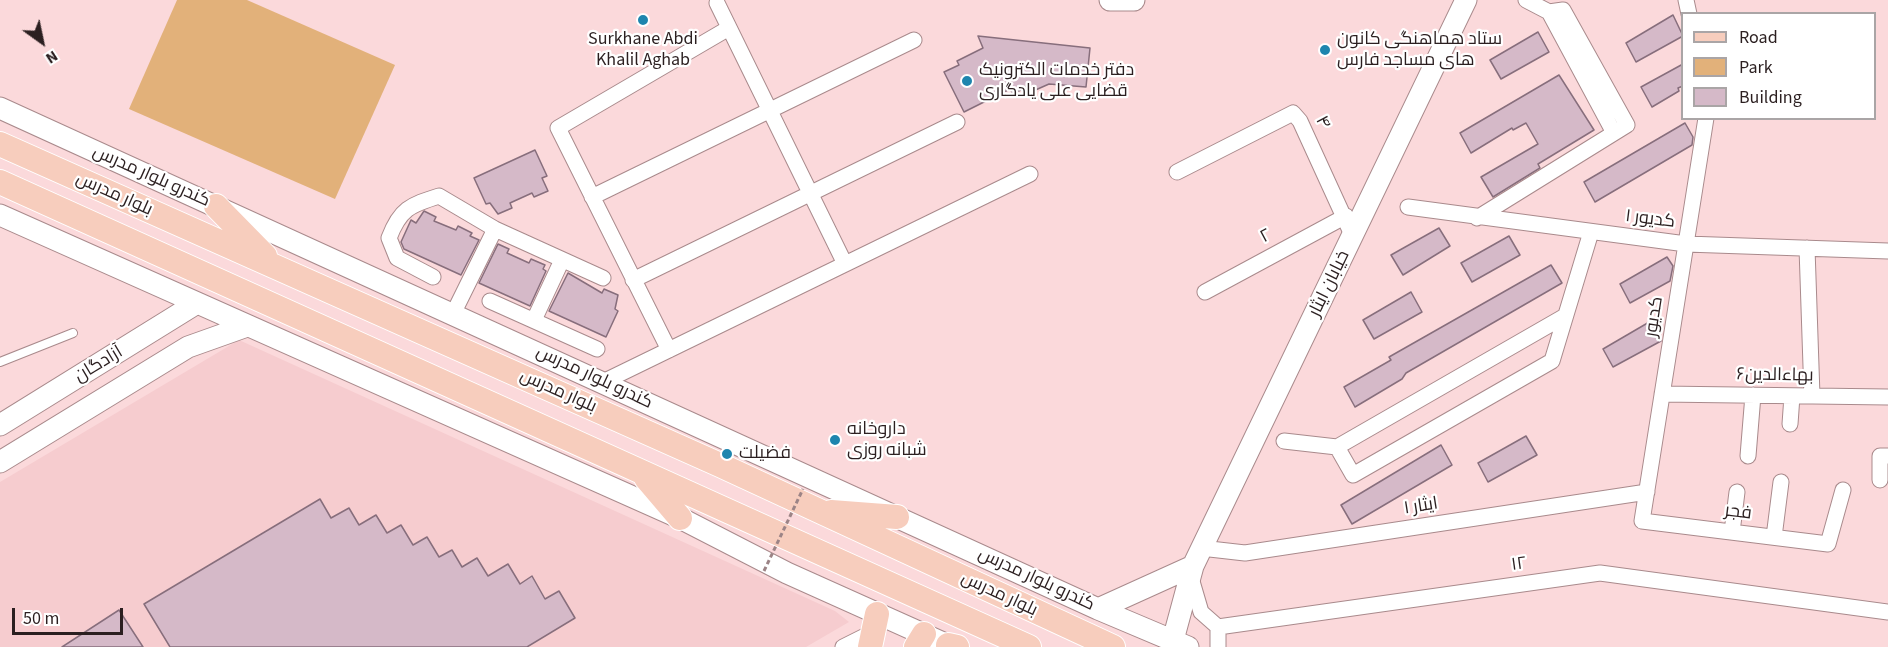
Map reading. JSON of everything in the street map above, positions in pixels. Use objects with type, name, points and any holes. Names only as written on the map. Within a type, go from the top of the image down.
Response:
[{"type":"main road","points":[[1110,0],[1134,0]]},
{"type":"main road","name":"خیابان ایثار","points":[[1181,644],[1195,563],[1466,0]]},
{"type":"main road","name":"کندرو بلوار مدرس","points":[[0,108],[1098,609],[1181,644]]},
{"type":"main road","name":"بلوار مدرس","points":[[0,144],[720,465],[814,511],[1113,647]]},
{"type":"main road","name":"بلوار مدرس","points":[[0,182],[1029,647]]},
{"type":"main road","points":[[216,206],[275,266]]},
{"type":"main road","points":[[0,215],[680,518],[787,573],[873,631],[952,646]]},
{"type":"main road","name":"آزادگان","points":[[0,425],[197,303]]},
{"type":"main road","points":[[170,321],[183,331],[189,347]]},
{"type":"main road","name":"آزادگان","points":[[0,462],[189,347],[247,326]]},
{"type":"main road","points":[[420,372],[437,338]]},
{"type":"main road","points":[[640,472],[680,518]]},
{"type":"main road","points":[[814,511],[897,517]]},
{"type":"main road","points":[[1098,609],[1195,563]]},
{"type":"street","points":[[1477,218],[1614,133],[1549,12],[1526,0]]},
{"type":"street","points":[[717,3],[845,264]]},
{"type":"street","points":[[669,350],[558,128],[729,28]]},
{"type":"street","points":[[592,197],[914,40]]},
{"type":"street","name":"۴","points":[[1178,172],[1293,113],[1300,121],[1346,216],[1353,237]]},
{"type":"street","name":"کدیور","points":[[1642,521],[1706,120]]},
{"type":"street","points":[[633,280],[957,122]]},
{"type":"street","points":[[603,382],[1030,174]]},
{"type":"street","points":[[433,276],[397,258],[389,238],[397,216],[415,203],[439,196],[495,229],[603,278]]},
{"type":"street","name":"کدیور ۱","points":[[1408,207],[1477,218],[1686,244],[1888,251]]},
{"type":"street","name":"۲","points":[[1205,292],[1346,216]]},
{"type":"street","points":[[453,314],[495,229]]},
{"type":"street","points":[[1336,447],[1353,475],[1552,361],[1590,232]]},
{"type":"street","points":[[1807,248],[1812,396]]},
{"type":"street","points":[[534,320],[562,260]]},
{"type":"street","points":[[490,301],[597,349]]},
{"type":"street","points":[[1284,441],[1336,447],[1565,316]]},
{"type":"street","name":"۶بهاءالدين","points":[[1662,394],[1888,397]]},
{"type":"street","points":[[1748,456],[1753,395]]},
{"type":"street","points":[[1790,424],[1792,396]]},
{"type":"street","points":[[1880,480],[1880,456],[1888,456]]},
{"type":"street","points":[[1774,537],[1781,482]]},
{"type":"street","name":"فجر","points":[[1642,521],[1828,544],[1843,490]]},
{"type":"street","name":"ایثار ۱","points":[[1195,563],[1245,553],[1647,492]]},
{"type":"street","points":[[1732,532],[1737,492]]},
{"type":"street","points":[[1195,563],[1201,612],[1218,627],[1218,647]]},
{"type":"street","name":"۱۲","points":[[1218,627],[1600,573],[1888,612]]},
{"type":"street","points":[[843,647],[873,631]]},
{"type":"lane","points":[[0,362],[73,333]]},
{"type":"path","points":[[764,571],[803,489]]},
{"type":"shaded area","points":[[239,340],[835,611],[849,622],[806,647],[0,647],[0,482]]},
{"type":"green space","points":[[177,0],[247,0],[395,65],[335,199],[129,109]]},
{"type":"building","points":[[1673,15],[1681,32],[1681,37],[1636,62],[1626,43]]},
{"type":"building","points":[[1538,32],[1549,52],[1501,79],[1490,60]]},
{"type":"building","points":[[978,36],[1090,48],[1086,87],[1049,84],[1031,92],[1028,86],[1013,94],[1010,89],[964,112],[944,72],[959,65],[957,61],[983,48]]},
{"type":"building","points":[[1681,65],[1679,91],[1652,107],[1641,87]]},
{"type":"building","points":[[1559,75],[1594,130],[1538,164],[1540,168],[1493,197],[1481,177],[1538,144],[1526,123],[1513,130],[1512,128],[1471,153],[1460,133]]},
{"type":"building","points":[[1685,123],[1693,137],[1692,145],[1595,202],[1584,182]]},
{"type":"building","points":[[535,150],[547,176],[542,178],[548,191],[534,197],[532,193],[510,203],[512,208],[498,214],[490,203],[486,204],[474,178]]},
{"type":"building","points":[[424,211],[436,217],[434,221],[456,230],[458,226],[472,233],[470,236],[479,240],[461,275],[404,249],[401,242],[411,220],[416,223]]},
{"type":"building","points":[[1439,228],[1450,246],[1403,275],[1391,255]]},
{"type":"building","points":[[1509,236],[1520,255],[1472,282],[1461,263]]},
{"type":"building","points":[[498,244],[509,249],[507,253],[529,263],[531,259],[545,265],[543,269],[546,271],[530,306],[479,283]]},
{"type":"building","points":[[1667,257],[1673,266],[1670,281],[1630,303],[1620,284]]},
{"type":"building","points":[[1551,265],[1562,283],[1406,373],[1402,379],[1355,407],[1344,387],[1391,360],[1389,357]]},
{"type":"building","points":[[568,273],[602,293],[604,289],[618,295],[615,309],[618,311],[606,337],[549,311]]},
{"type":"building","points":[[1411,292],[1422,312],[1374,339],[1363,320]]},
{"type":"building","points":[[1651,321],[1661,341],[1613,367],[1603,349]]},
{"type":"building","points":[[1526,436],[1537,455],[1488,482],[1478,463]]},
{"type":"building","points":[[1441,445],[1452,465],[1352,524],[1341,505]]},
{"type":"building","points":[[320,499],[331,518],[349,508],[359,525],[376,515],[387,533],[401,525],[413,545],[427,537],[439,557],[452,550],[462,567],[477,558],[488,576],[508,564],[520,584],[532,576],[545,599],[559,591],[575,618],[527,647],[170,647],[144,604]]},
{"type":"building","points":[[119,610],[143,647],[62,647]]},
{"type":"place","name":"Surkhane Abdi Khalil Aghab","points":[[643,20]]},
{"type":"place","name":"ستاد هماهنگی کانون های مساجد فارس","points":[[1325,50]]},
{"type":"place","name":"دفتر خدمات الکترونیک قضایی علی یادگاری","points":[[967,81]]},
{"type":"place","name":"داروخانه شبانه روزی","points":[[835,440]]},
{"type":"place","name":"فضیلت","points":[[727,454]]}]
